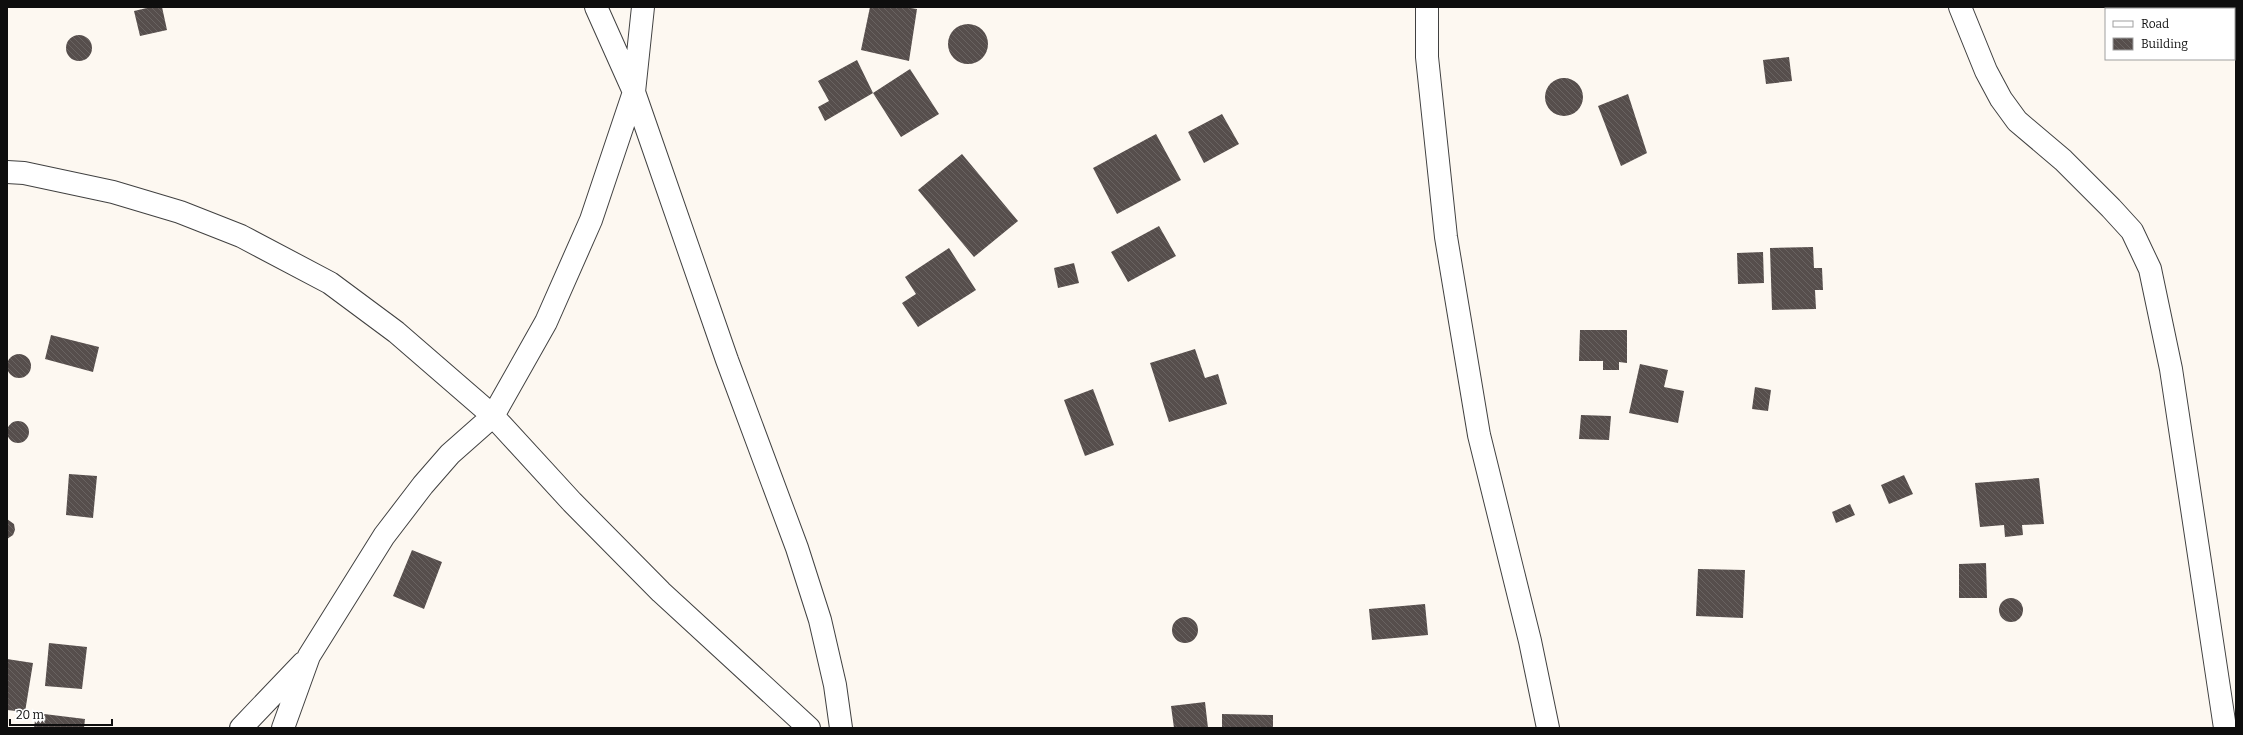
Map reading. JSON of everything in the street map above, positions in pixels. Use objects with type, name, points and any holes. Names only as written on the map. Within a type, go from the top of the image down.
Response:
[{"type":"street","points":[[596,7],[634,92],[727,360],[799,556],[820,620],[835,685],[842,728]]},
{"type":"street","points":[[241,728],[309,656],[384,536],[414,497],[450,454],[493,416],[546,322],[585,235],[612,163],[634,92],[643,7]]},
{"type":"street","points":[[1427,7],[1427,57],[1446,237],[1477,428],[1530,641],[1548,728]]},
{"type":"street","points":[[1960,7],[1986,71],[2005,105],[2017,121],[2063,160],[2132,231],[2150,269],[2171,368],[2225,728]]},
{"type":"street","points":[[7,172],[24,173],[113,192],[180,212],[241,236],[330,283],[396,332],[493,416],[572,502],[661,592],[809,728]]},
{"type":"street","points":[[283,728],[309,656]]},
{"type":"building","points":[[151,7],[162,7],[167,30],[140,36],[134,11]]},
{"type":"building","points":[[870,7],[904,7],[917,9],[909,61],[861,50]]},
{"type":"building","points":[[964,24],[972,24],[979,27],[985,33],[988,44],[985,55],[979,61],[972,64],[964,64],[957,61],[951,55],[948,48],[948,40],[951,33],[957,27]]},
{"type":"building","points":[[79,35],[88,39],[92,48],[88,57],[79,61],[70,57],[66,48],[70,39]]},
{"type":"building","points":[[1789,57],[1792,81],[1766,84],[1763,60]]},
{"type":"building","points":[[857,60],[873,93],[825,121],[818,107],[829,101],[818,81]]},
{"type":"building","points":[[910,69],[939,114],[901,137],[873,93]]},
{"type":"building","points":[[1564,78],[1574,81],[1580,87],[1583,97],[1580,107],[1574,113],[1564,116],[1554,113],[1548,107],[1545,97],[1548,87],[1554,81]]},
{"type":"building","points":[[1628,94],[1647,153],[1621,166],[1598,106]]},
{"type":"building","points":[[1222,114],[1239,144],[1204,163],[1188,132]]},
{"type":"building","points":[[1156,134],[1181,180],[1117,214],[1093,168]]},
{"type":"building","points":[[962,154],[1018,221],[974,257],[918,190]]},
{"type":"building","points":[[1159,226],[1176,256],[1128,282],[1111,252]]},
{"type":"building","points":[[1813,247],[1814,268],[1822,268],[1823,290],[1815,290],[1816,309],[1772,310],[1770,248]]},
{"type":"building","points":[[949,248],[976,290],[918,327],[902,303],[916,294],[905,277]]},
{"type":"building","points":[[1763,252],[1764,283],[1738,284],[1737,253]]},
{"type":"building","points":[[1074,263],[1079,283],[1058,288],[1054,268]]},
{"type":"building","points":[[1580,330],[1627,330],[1627,363],[1619,362],[1619,370],[1603,370],[1603,361],[1579,361]]},
{"type":"building","points":[[51,335],[99,347],[93,372],[45,359]]},
{"type":"building","points":[[1195,349],[1205,378],[1218,374],[1227,404],[1169,422],[1150,363]]},
{"type":"building","points":[[19,354],[27,358],[31,366],[27,374],[19,378],[11,374],[7,366],[11,358]]},
{"type":"building","points":[[1640,364],[1668,370],[1664,387],[1684,391],[1678,423],[1629,413]]},
{"type":"building","points":[[1755,387],[1771,390],[1768,411],[1752,409]]},
{"type":"building","points":[[1093,389],[1114,445],[1085,456],[1064,400]]},
{"type":"building","points":[[1581,415],[1611,416],[1609,440],[1579,439]]},
{"type":"building","points":[[14,421],[22,421],[29,428],[29,436],[22,443],[14,443],[7,436],[7,428]]},
{"type":"building","points":[[69,474],[97,476],[93,518],[66,515]]},
{"type":"building","points":[[1904,475],[1913,494],[1889,504],[1881,485]]},
{"type":"building","points":[[2039,478],[2044,524],[2022,525],[2023,535],[2005,537],[2004,525],[1980,527],[1975,483]]},
{"type":"building","points":[[1850,504],[1855,515],[1836,523],[1832,512]]},
{"type":"building","points":[[7,519],[14,524],[15,530],[13,535],[7,539]]},
{"type":"building","points":[[412,550],[442,562],[424,609],[393,596]]},
{"type":"building","points":[[1986,563],[1987,598],[1959,598],[1959,564]]},
{"type":"building","points":[[1698,569],[1745,570],[1743,618],[1696,616]]},
{"type":"building","points":[[2011,598],[2019,602],[2023,610],[2019,618],[2011,622],[2003,618],[1999,610],[2003,602]]},
{"type":"building","points":[[1425,604],[1428,635],[1372,640],[1369,609]]},
{"type":"building","points":[[1185,617],[1194,621],[1198,630],[1194,639],[1185,643],[1176,639],[1172,630],[1176,621]]},
{"type":"building","points":[[49,643],[87,647],[82,689],[45,686]]},
{"type":"building","points":[[7,659],[33,663],[25,712],[7,710]]},
{"type":"building","points":[[1205,702],[1208,728],[1174,728],[1171,706]]},
{"type":"building","points":[[36,713],[85,719],[84,728],[34,728]]},
{"type":"building","points":[[1222,714],[1273,715],[1273,728],[1222,728]]}]
